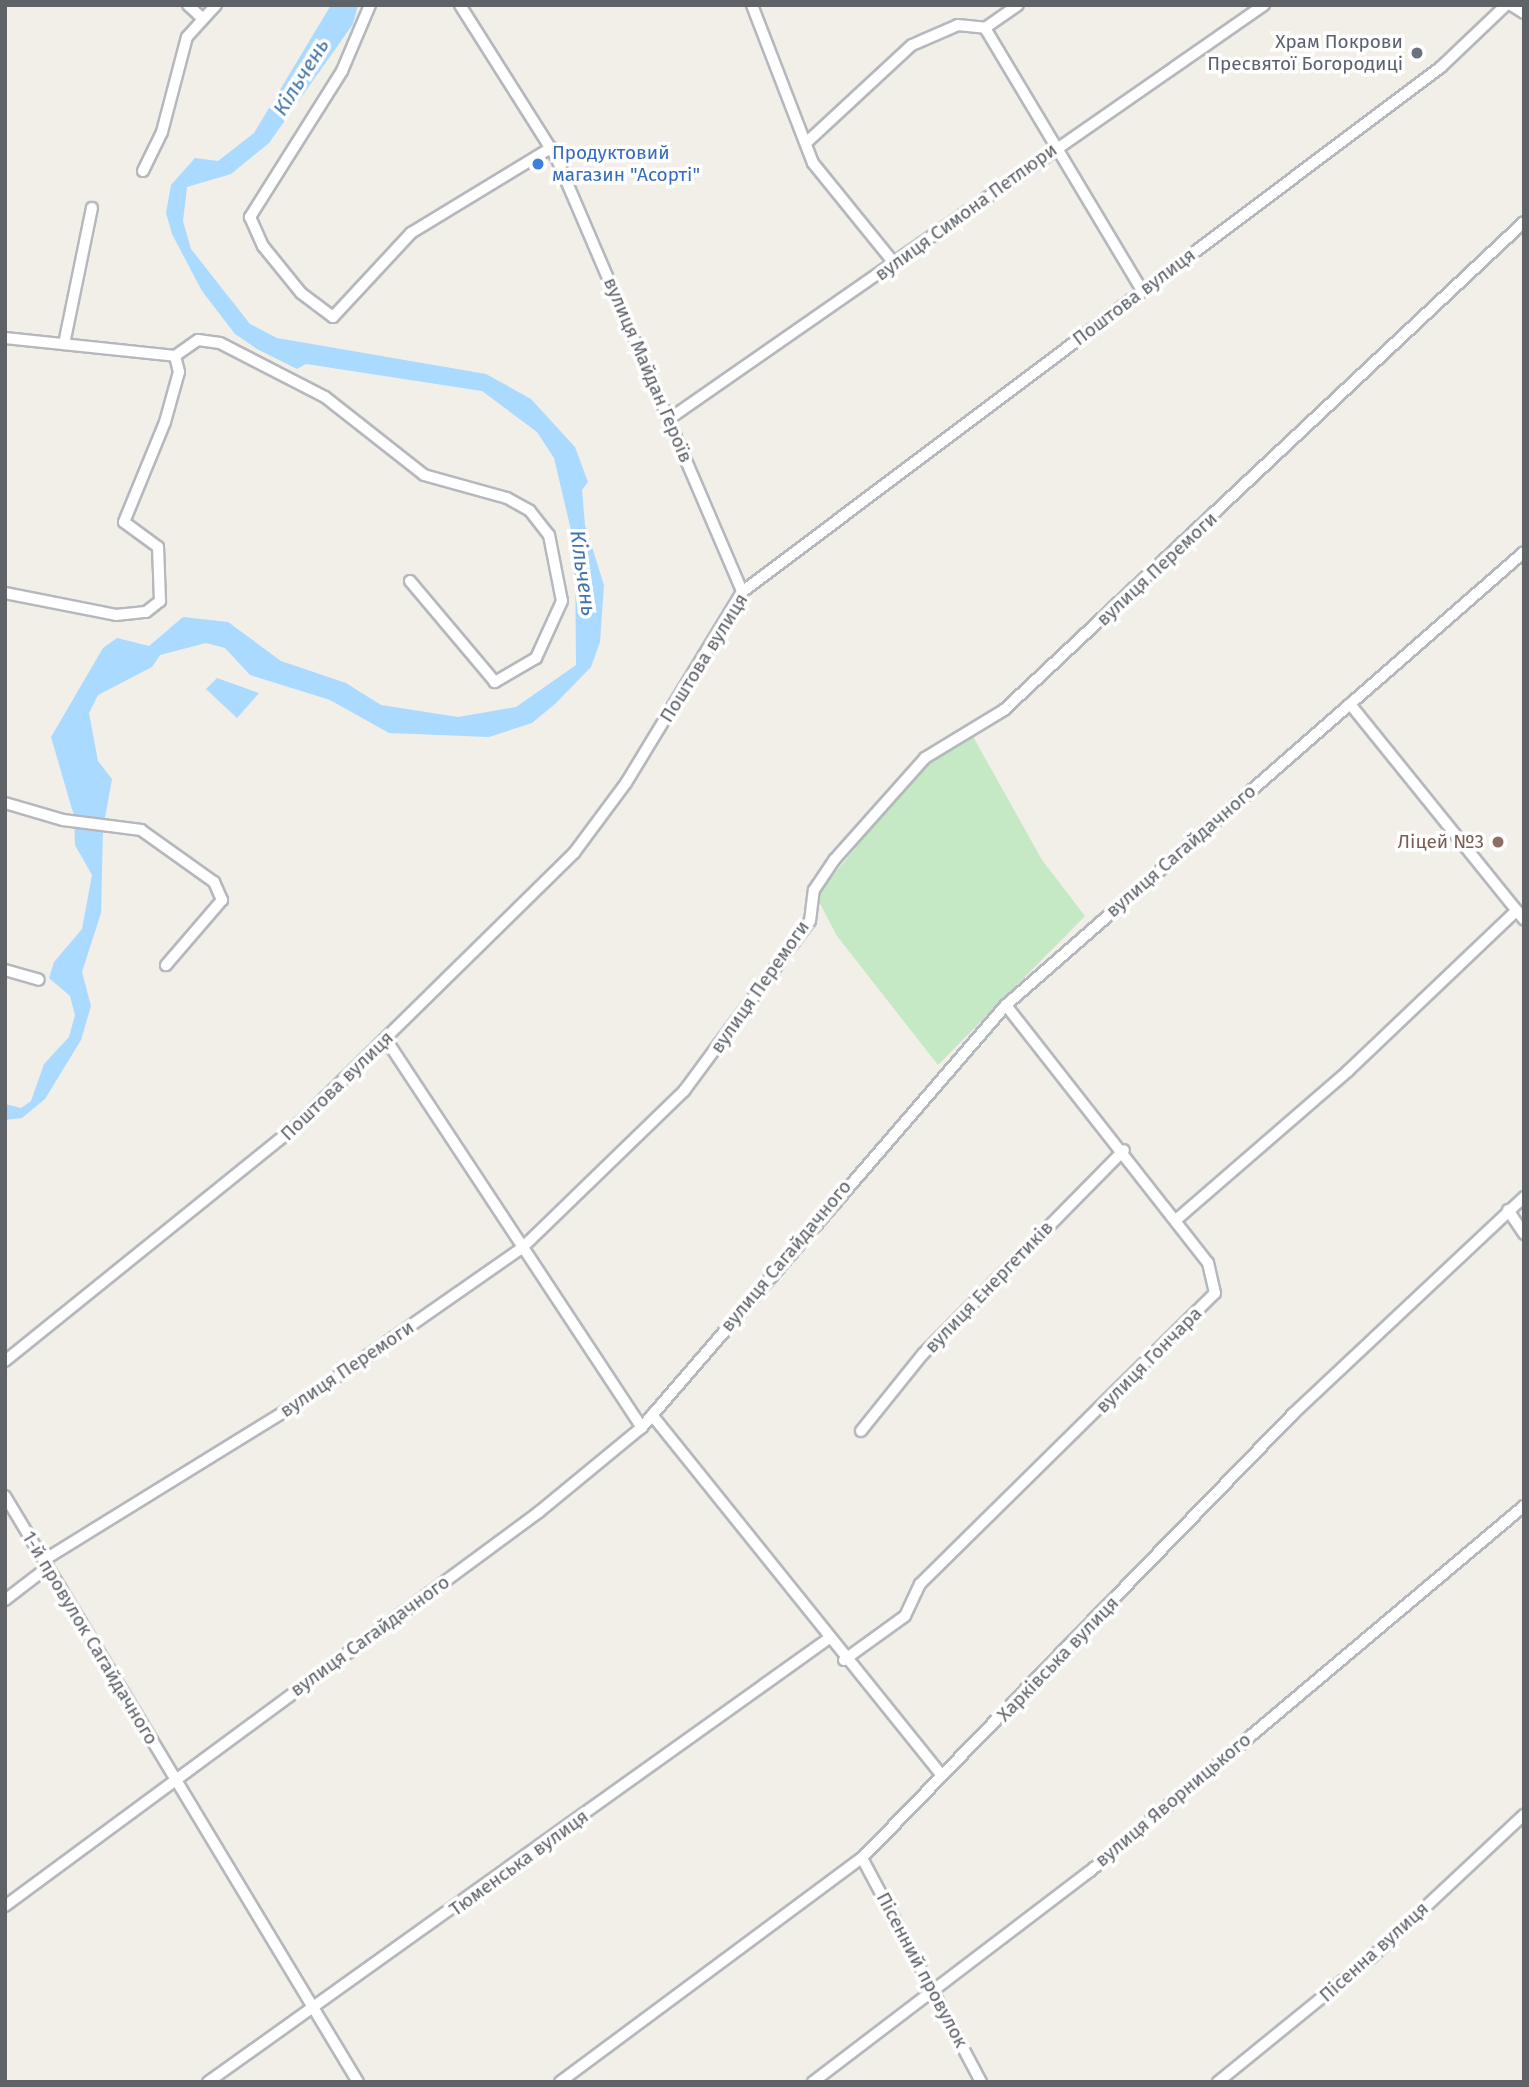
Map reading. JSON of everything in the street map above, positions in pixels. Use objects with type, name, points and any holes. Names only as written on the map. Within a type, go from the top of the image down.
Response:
[{"type":"street","points":[[188,5],[202,18]]},
{"type":"street","points":[[144,171],[162,132],[187,37],[216,5]]},
{"type":"street","points":[[370,5],[342,71],[250,217],[263,246],[301,293],[333,317],[411,233],[551,148]]},
{"type":"street","name":"вулиця Майдан Героїв","points":[[460,5],[551,148],[634,334],[742,593]]},
{"type":"street","points":[[752,5],[813,163],[894,262]]},
{"type":"street","points":[[806,143],[912,45],[958,25],[985,28],[1018,5]]},
{"type":"street","name":"вулиця Симона Петлюри","points":[[669,419],[1053,149],[1264,5]]},
{"type":"street","points":[[1509,5],[1524,13]]},
{"type":"street","name":"Поштова вулиця","points":[[5,1361],[230,1184],[387,1041],[574,853],[626,783],[742,593],[1441,67],[1509,5]]},
{"type":"street","points":[[985,28],[1053,149],[1142,290]]},
{"type":"street","points":[[64,344],[92,208]]},
{"type":"street","name":"вулиця Перемоги","points":[[5,1600],[46,1564],[314,1393],[523,1247],[699,1073],[810,921],[814,890],[835,859],[916,768],[1004,710],[1524,222]]},
{"type":"street","points":[[5,338],[176,356],[198,340],[220,343],[325,397],[424,475],[507,498],[530,511],[549,535],[562,601],[536,658],[495,682],[410,581]]},
{"type":"street","points":[[5,593],[116,615],[156,606],[158,547],[124,522],[165,422],[179,372],[176,356]]},
{"type":"street","name":"вулиця Сагайдачного","points":[[5,1906],[539,1512],[642,1427],[1006,1005],[1524,552]]},
{"type":"street","points":[[1176,1220],[1329,1088],[1520,915],[1350,704]]},
{"type":"street","points":[[5,803],[63,820],[107,825],[159,838],[220,891],[222,900],[166,965]]},
{"type":"street","points":[[5,970],[39,980]]},
{"type":"street","name":"вулиця Гончара","points":[[844,1660],[905,1616],[920,1584],[1215,1293],[1214,1272],[1124,1150],[1006,1005]]},
{"type":"street","points":[[387,1041],[642,1427]]},
{"type":"street","name":"вулиця Енергетиків","points":[[861,1431],[923,1354],[1124,1150]]},
{"type":"street","name":"Харківська вулиця","points":[[561,2082],[862,1858],[940,1773],[1017,1704],[1293,1414],[1524,1197]]},
{"type":"street","points":[[1508,1210],[1524,1234]]},
{"type":"street","points":[[652,1415],[844,1660],[940,1773]]},
{"type":"street","name":"1-й провулок Сагайдачного","points":[[5,1496],[172,1782],[359,2082]]},
{"type":"street","name":"вулиця Яворницького","points":[[813,2082],[1089,1871],[1524,1506]]},
{"type":"street","name":"Тюменська вулиця","points":[[208,2082],[828,1639]]},
{"type":"street","name":"Пісенна вулиця","points":[[1218,2082],[1372,1957],[1524,1815]]},
{"type":"street","name":"Пісенний провулок","points":[[862,1858],[981,2082]]},
{"type":"green space","points":[[971,733],[1042,860],[1085,916],[938,1065],[837,936],[816,896],[932,755]]},
{"type":"water","name":"Кільчень","points":[[331,5],[358,5],[353,24],[269,143],[231,174],[187,187],[183,221],[191,249],[250,324],[277,338],[486,374],[531,399],[575,447],[588,482],[582,490],[585,525],[604,585],[600,642],[591,667],[556,703],[532,723],[489,737],[389,733],[330,700],[250,675],[225,648],[206,643],[160,655],[152,667],[98,695],[89,713],[98,761],[112,779],[103,829],[101,913],[82,972],[91,1006],[81,1040],[45,1099],[22,1118],[5,1120],[5,1104],[21,1108],[31,1101],[44,1064],[69,1037],[75,1015],[70,996],[49,978],[54,962],[82,929],[92,875],[75,845],[74,816],[51,737],[103,648],[117,638],[149,646],[183,617],[228,622],[281,661],[346,683],[381,705],[458,717],[516,707],[576,665],[575,547],[554,458],[537,432],[482,391],[306,364],[297,369],[257,349],[235,334],[202,291],[172,234],[166,213],[171,185],[195,158],[218,161],[254,133]]},
{"type":"water","points":[[217,678],[259,693],[237,718],[206,689]]},
{"type":"place","name":"Храм Покрови Пресвятої Богородиці","points":[[1417,53]]},
{"type":"place","name":"Продуктовий магазин \"Асорті\"","points":[[538,164]]},
{"type":"place","name":"Ліцей №3","points":[[1498,842]]}]
